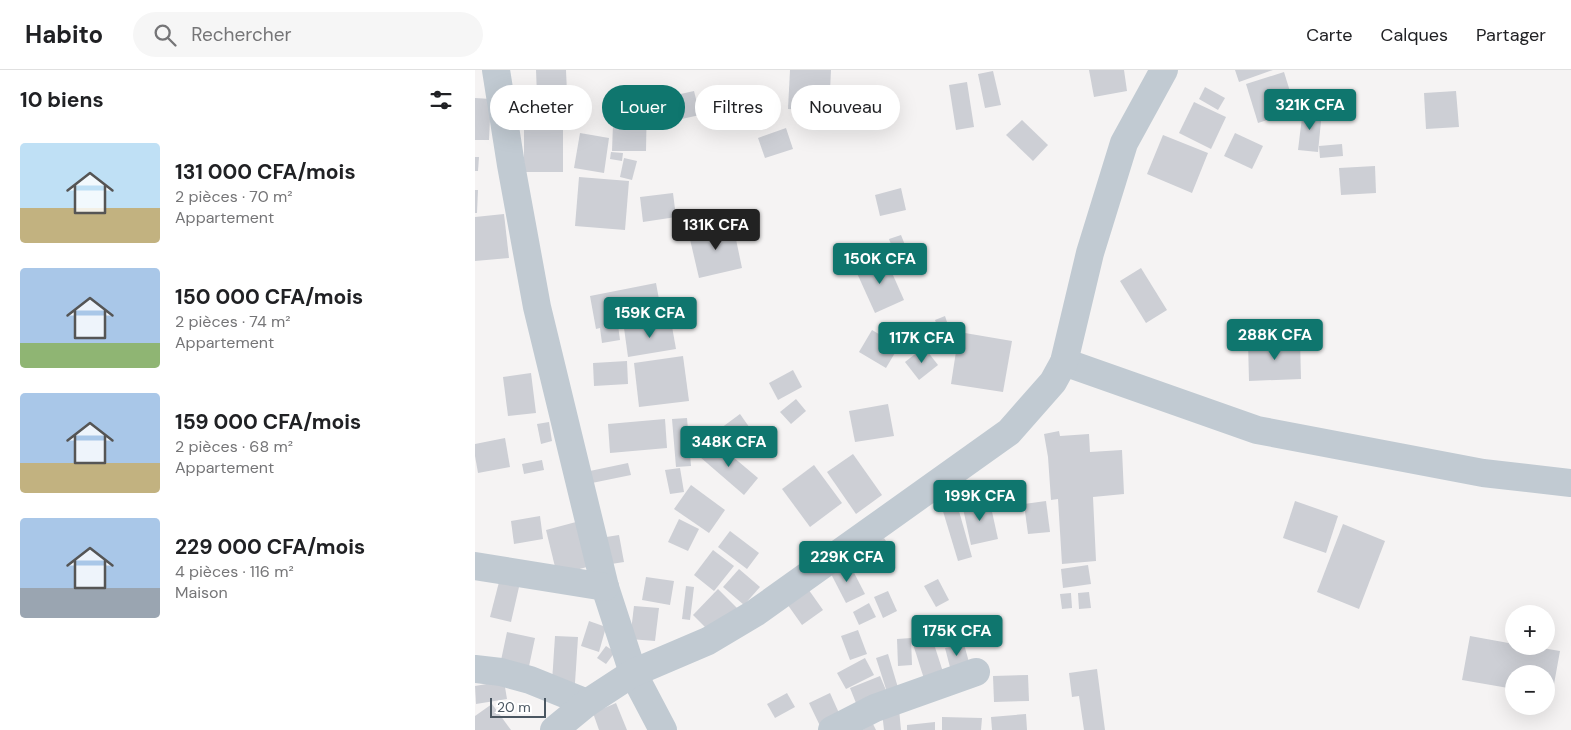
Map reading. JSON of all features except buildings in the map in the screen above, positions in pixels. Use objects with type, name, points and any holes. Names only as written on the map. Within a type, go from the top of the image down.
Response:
[{"type":"street","points":[[496,70],[537,307],[605,587],[633,673],[663,730]]},
{"type":"street","points":[[554,730],[587,703],[633,673],[708,642],[755,613],[1009,432],[1053,382],[1064,362],[1091,253],[1124,143],[1164,70]]},
{"type":"street","points":[[1064,362],[1257,430],[1483,472],[1571,483]]},
{"type":"street","points":[[475,566],[605,587]]},
{"type":"street","points":[[475,669],[501,672],[530,680],[587,703]]},
{"type":"street","points":[[832,730],[875,708],[976,672]]}]
